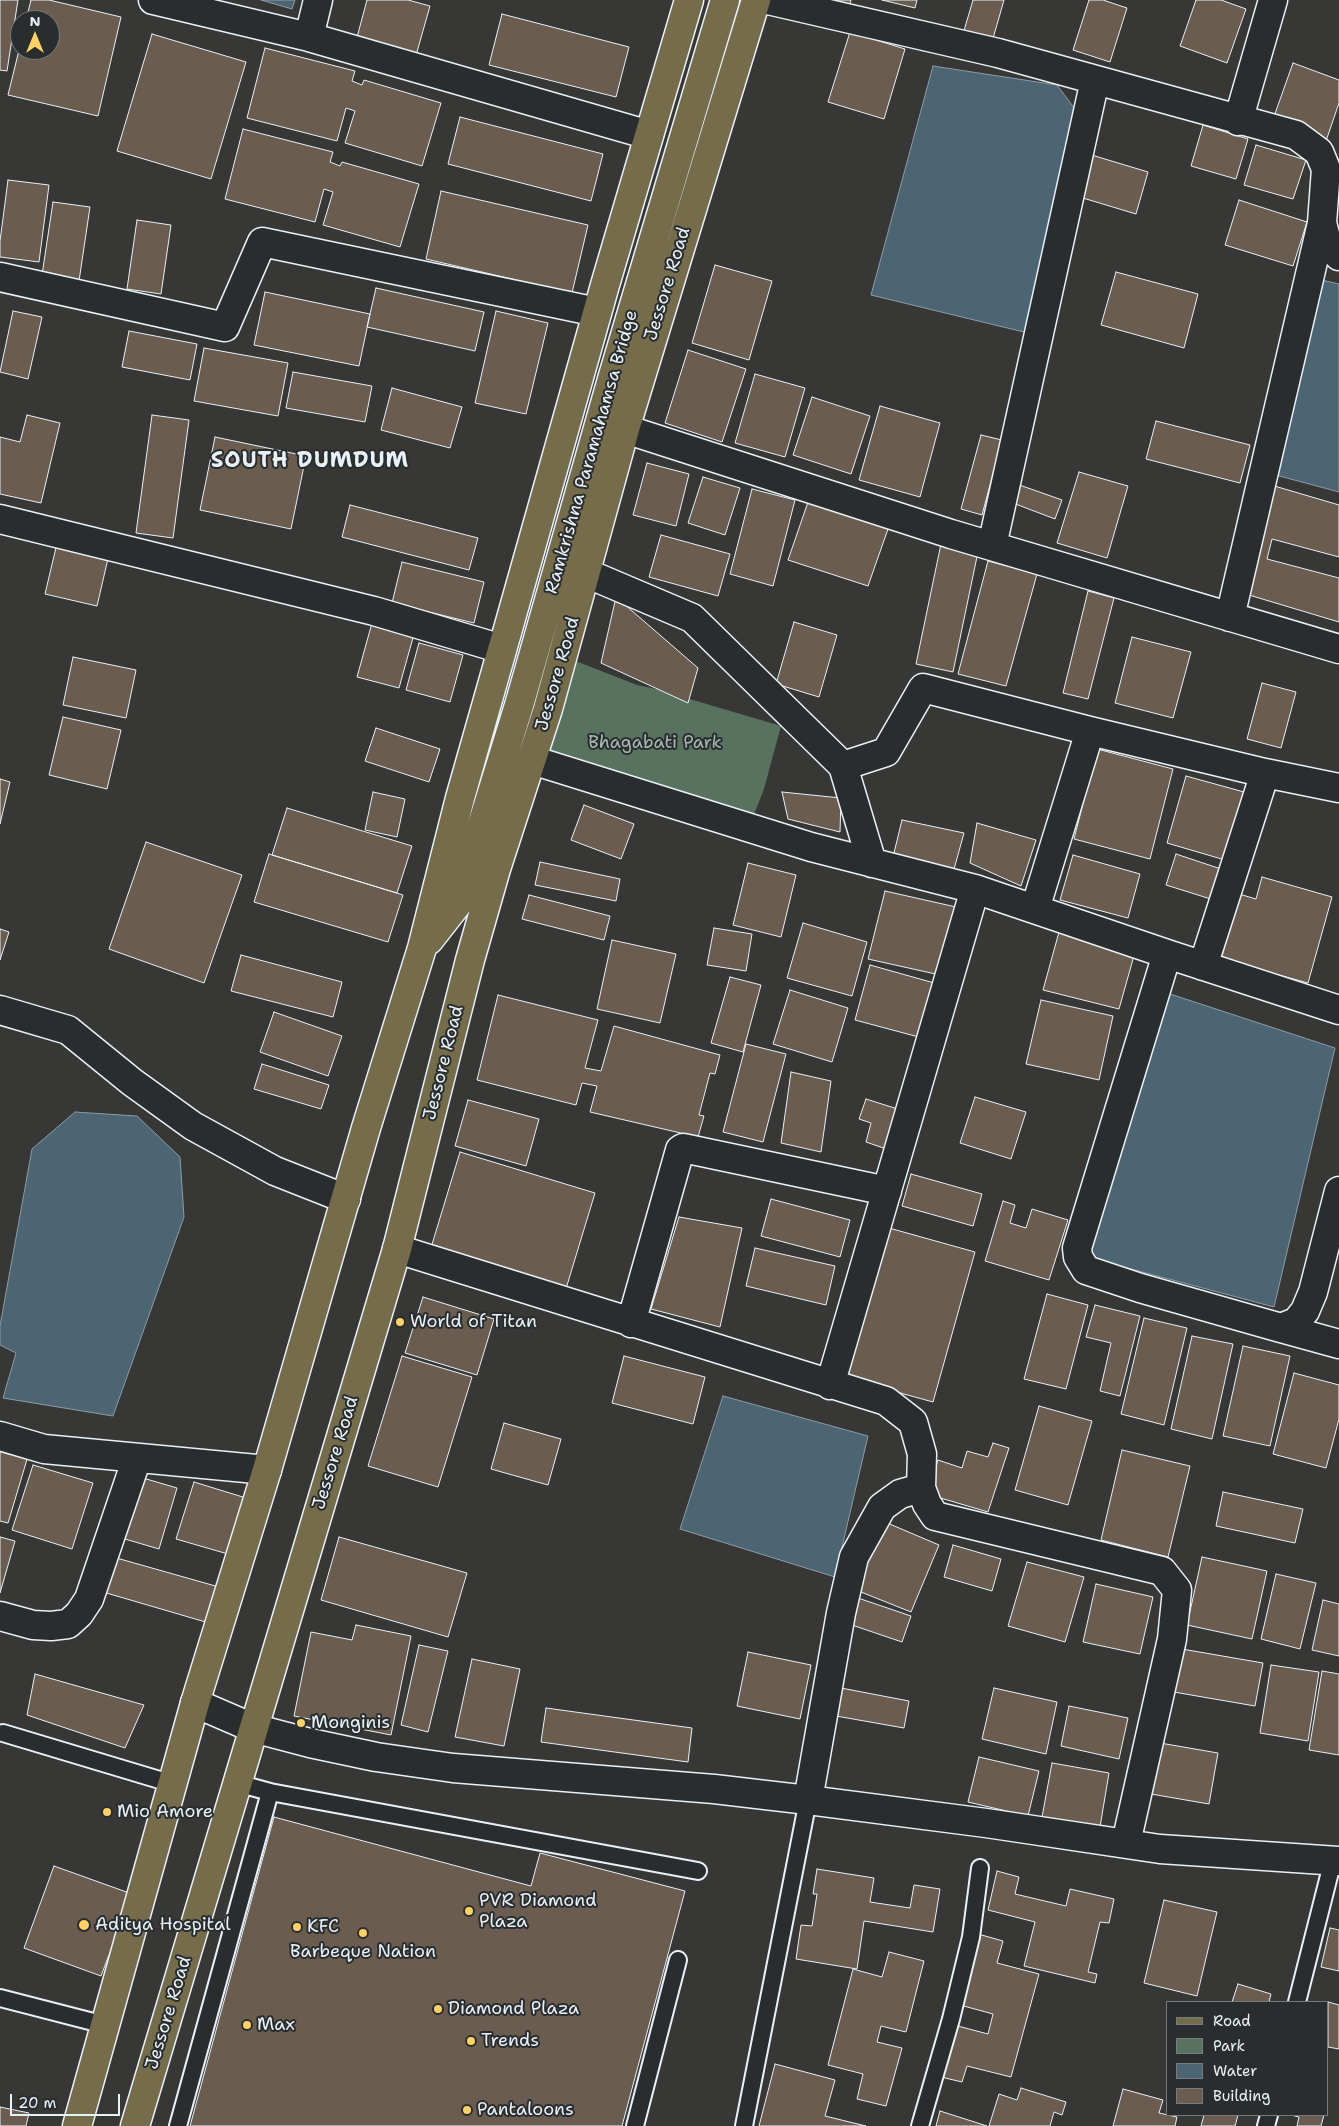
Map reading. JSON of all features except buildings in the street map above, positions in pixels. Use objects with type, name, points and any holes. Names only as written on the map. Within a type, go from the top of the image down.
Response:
[{"type":"main road","points":[[77,2126],[174,1784],[195,1703],[268,1470],[366,1128],[422,948],[460,798],[597,312],[689,0]]},
{"type":"main road","name":"Ramkrishna Paramahamsa Bridge","points":[[458,903],[520,702],[615,369],[725,0]]},
{"type":"main road","name":"Jessore Road","points":[[136,2126],[253,1728],[398,1250],[470,960],[532,760],[625,429],[756,0]]},
{"type":"main road","points":[[422,948],[458,903]]},
{"type":"main road","points":[[458,903],[470,960]]},
{"type":"street","points":[[153,0],[308,37],[649,135]]},
{"type":"street","points":[[308,37],[318,0]]},
{"type":"street","points":[[768,0],[998,53],[1296,136],[1318,152],[1326,169],[1322,223],[1230,617]]},
{"type":"street","points":[[1238,121],[1273,0]]},
{"type":"street","points":[[992,546],[1095,80]]},
{"type":"street","points":[[1322,223],[1328,245],[1339,256]]},
{"type":"street","points":[[0,277],[225,327],[262,242],[597,312]]},
{"type":"street","points":[[625,429],[992,546],[1339,649]]},
{"type":"street","points":[[0,519],[374,611],[502,649]]},
{"type":"street","points":[[586,573],[692,618],[843,766],[872,863]]},
{"type":"street","points":[[843,766],[886,752],[923,688],[1264,773],[1339,788]]},
{"type":"street","points":[[1035,910],[1090,731]]},
{"type":"street","points":[[532,760],[811,847],[975,889],[1339,1010]]},
{"type":"street","points":[[1203,966],[1264,773]]},
{"type":"street","points":[[830,1385],[975,889]]},
{"type":"street","points":[[1167,954],[1077,1248],[1078,1257],[1086,1270],[1140,1288],[1339,1344]]},
{"type":"street","points":[[0,1011],[68,1030],[132,1082],[193,1126],[275,1171],[346,1198]]},
{"type":"street","points":[[631,1323],[680,1150],[683,1148],[887,1191]]},
{"type":"street","points":[[1281,1328],[1296,1322],[1305,1311],[1313,1292],[1339,1191]]},
{"type":"street","points":[[398,1250],[886,1401],[913,1422],[922,1454],[921,1488],[927,1504],[935,1516],[1162,1571],[1177,1590],[1172,1638],[1126,1843]]},
{"type":"street","points":[[0,1436],[44,1450],[268,1470]]},
{"type":"street","points":[[0,1616],[33,1625],[51,1626],[68,1624],[79,1614],[89,1598],[138,1458]]},
{"type":"street","points":[[808,1800],[839,1622],[854,1557],[882,1507],[900,1494],[921,1488]]},
{"type":"street","points":[[195,1703],[253,1728],[376,1757],[453,1768],[704,1789],[808,1800],[1160,1849],[1336,1861]]},
{"type":"lane","points":[[3,1733],[174,1784]]},
{"type":"lane","points":[[237,1783],[270,1792],[698,1871]]},
{"type":"lane","points":[[178,2126],[270,1792]]},
{"type":"lane","points":[[744,2126],[808,1800]]},
{"type":"lane","points":[[1297,2001],[1336,1861]]},
{"type":"lane","points":[[920,2126],[971,1937],[980,1868]]},
{"type":"lane","points":[[636,2126],[678,1960]]},
{"type":"lane","points":[[0,1998],[105,2025]]},
{"type":"green space","name":"Bhagabati Park","points":[[563,656],[637,685],[781,726],[764,789],[753,817],[535,752]]},
{"type":"water","points":[[261,0],[295,0],[292,9]]},
{"type":"water","points":[[933,66],[1057,85],[1081,117],[1032,334],[871,295]]},
{"type":"water","points":[[1317,279],[1339,284],[1339,492],[1272,474]]},
{"type":"water","points":[[1164,992],[1335,1048],[1274,1307],[1086,1257]]},
{"type":"water","points":[[75,1112],[137,1116],[180,1157],[184,1217],[113,1416],[3,1398],[16,1353],[0,1345],[0,1326],[32,1149]]},
{"type":"water","points":[[723,1396],[868,1436],[835,1577],[680,1529]]},
{"type":"place","name":"World of Titan","points":[[400,1322]]},
{"type":"place","name":"Monginis","points":[[301,1723]]},
{"type":"place","name":"Mio Amore","points":[[107,1812]]},
{"type":"place","name":"PVR Diamond Plaza","points":[[469,1911]]},
{"type":"place","name":"Aditya Hospital","points":[[84,1925]]},
{"type":"place","name":"KFC","points":[[297,1927]]},
{"type":"place","name":"Barbeque Nation","points":[[363,1933]]},
{"type":"place","name":"Diamond Plaza","points":[[438,2009]]},
{"type":"place","name":"Max","points":[[247,2025]]},
{"type":"place","name":"Trends","points":[[471,2041]]},
{"type":"place","name":"Pantaloons","points":[[467,2110]]},
{"type":"district","name":"SOUTH DUMDUM","points":[[310,461]]}]
